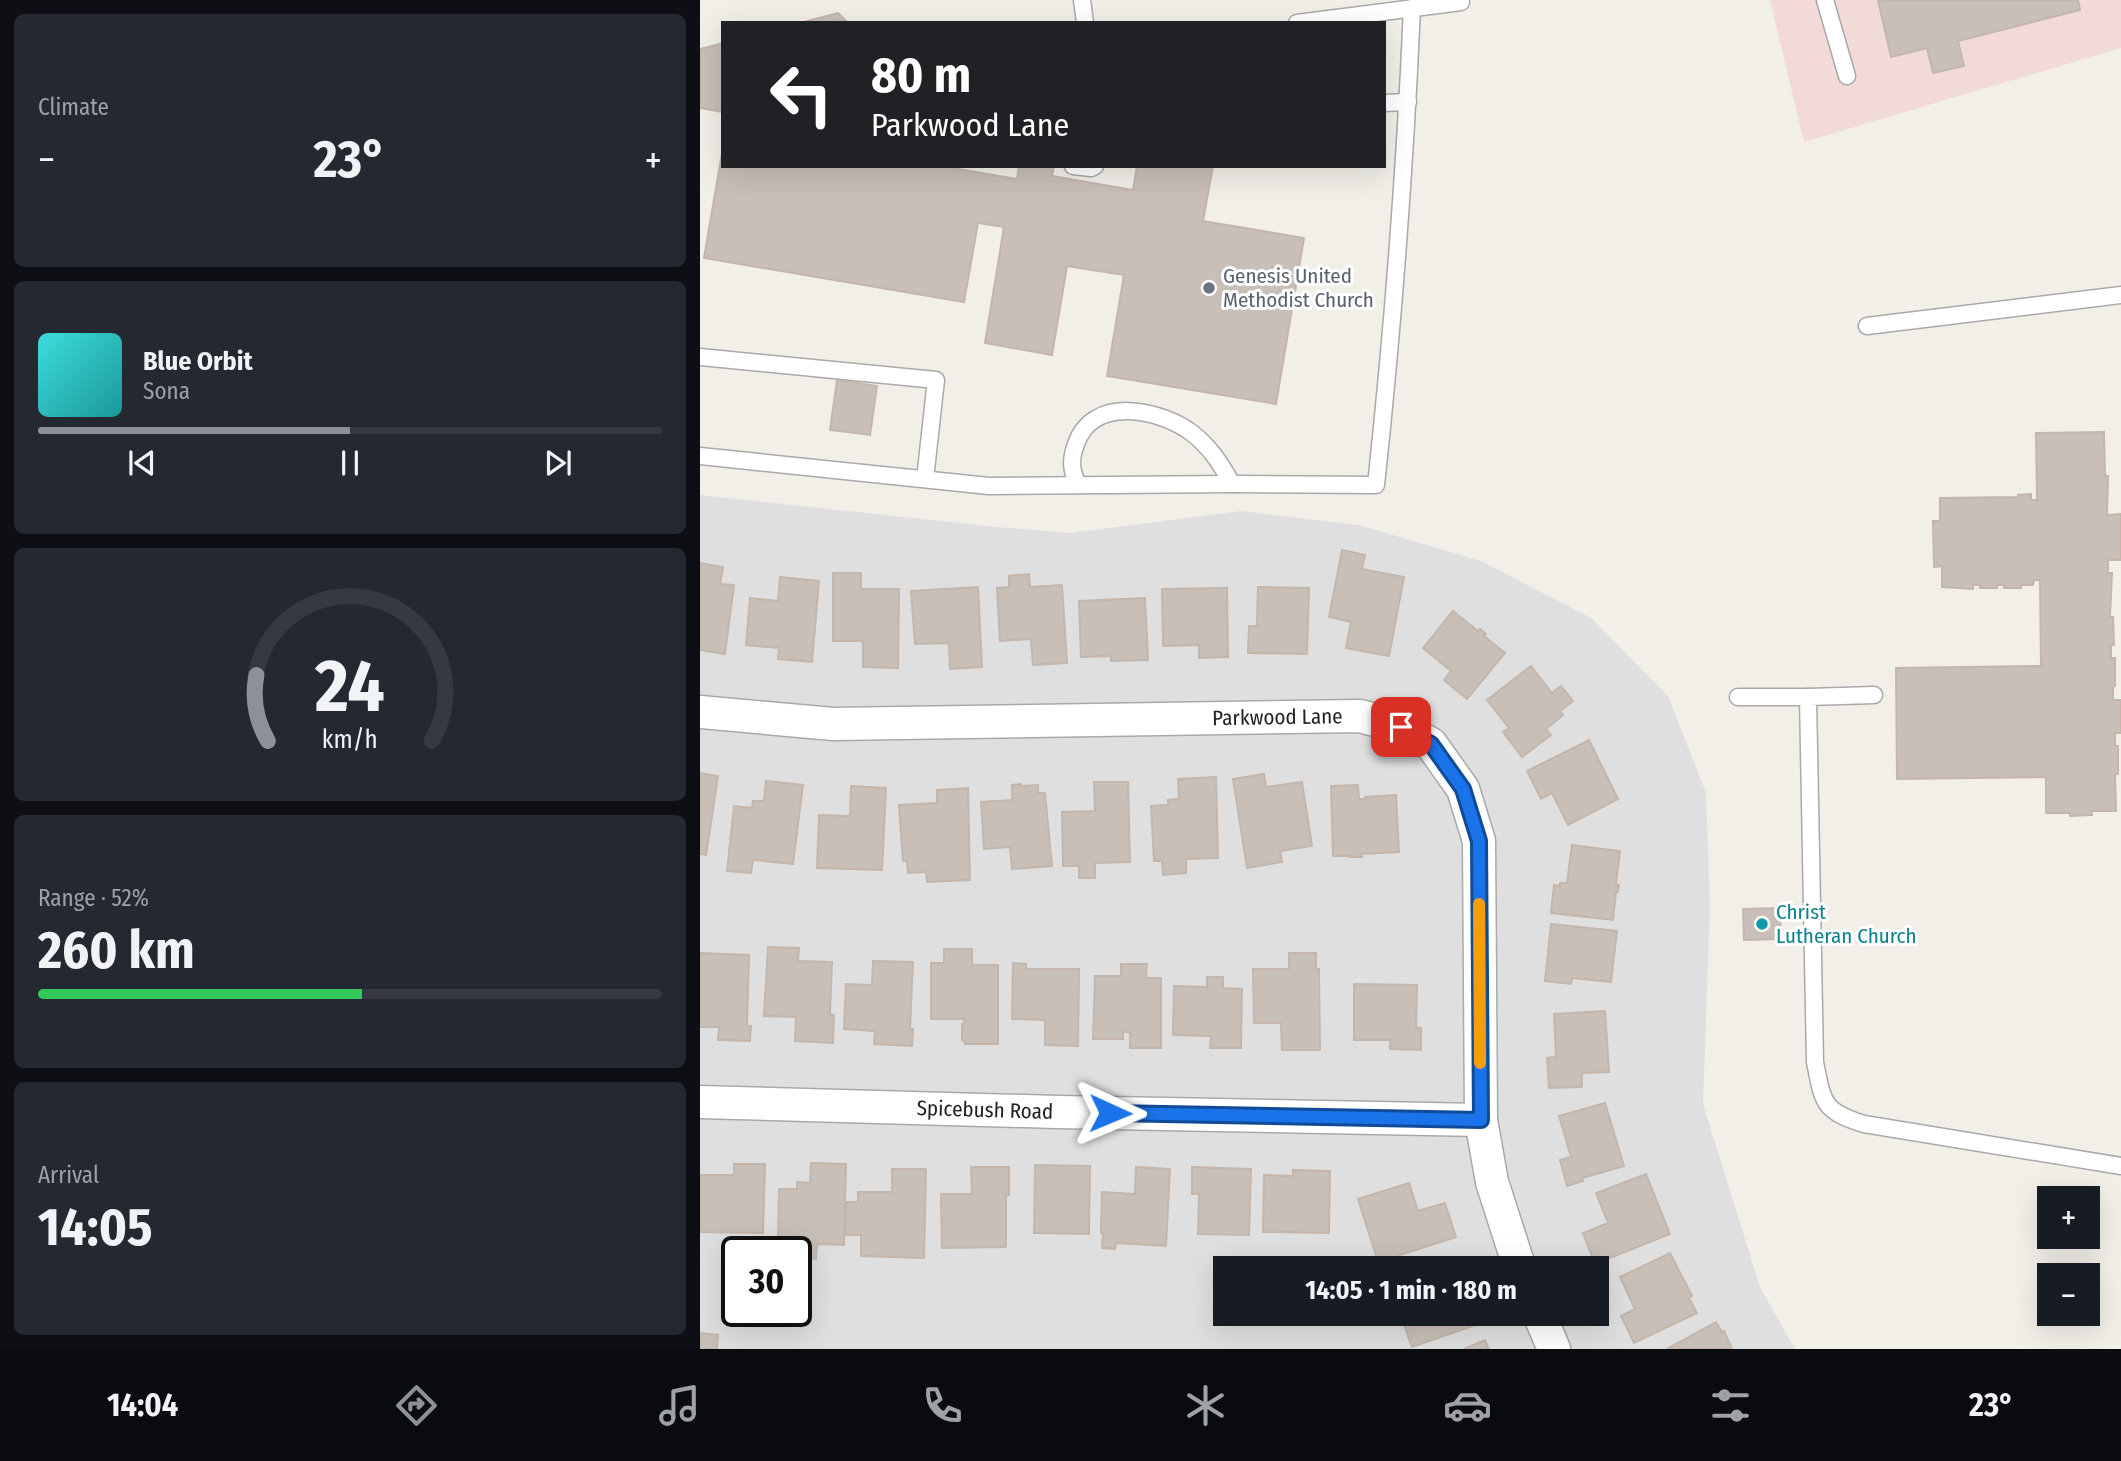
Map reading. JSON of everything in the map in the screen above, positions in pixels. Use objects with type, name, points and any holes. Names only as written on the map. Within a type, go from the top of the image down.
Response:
[{"type":"street","name":"Parkwood Lane","points":[[700,712],[833,724],[1360,716],[1401,727],[1431,744],[1463,789],[1479,841],[1481,1120],[1492,1182],[1516,1256]]},
{"type":"street","name":"Spicebush Road","points":[[700,1102],[1481,1120]]},
{"type":"street","points":[[1544,1326],[1554,1349]]},
{"type":"lane","points":[[1082,0],[1086,21]]},
{"type":"lane","points":[[1825,0],[1846,76]]},
{"type":"lane","points":[[1312,21],[1463,1]]},
{"type":"lane","points":[[700,456],[989,486],[1376,485],[1387,380],[1408,102],[1412,8]]},
{"type":"lane","points":[[1386,103],[1408,102]]},
{"type":"lane","points":[[1867,326],[2121,295]]},
{"type":"lane","points":[[700,357],[936,380],[925,479]]},
{"type":"lane","points":[[1078,485],[1071,460],[1080,433],[1089,422],[1105,414],[1123,411],[1158,416],[1190,432],[1207,446],[1221,463],[1232,484]]},
{"type":"lane","points":[[1738,697],[1874,695]]},
{"type":"lane","points":[[1808,697],[1815,1062],[1822,1097],[1843,1118],[1864,1125],[2121,1166]]},
{"type":"shaded area","points":[[1770,0],[2121,0],[2121,48],[1804,142]]},
{"type":"shaded area","points":[[700,495],[1070,533],[1241,511],[1359,525],[1481,561],[1591,618],[1668,696],[1706,793],[1710,904],[1703,1104],[1760,1287],[1795,1349],[700,1349]]},
{"type":"building","points":[[1878,0],[2078,0],[2080,10],[1958,41],[1964,66],[1933,73],[1927,48],[1891,57]]},
{"type":"building","points":[[838,13],[846,21],[808,21]]},
{"type":"building","points":[[721,44],[721,112],[700,108],[700,49]]},
{"type":"building","name":"Genesis United Methodist Church","points":[[721,159],[721,168],[952,168],[1017,179],[1019,168],[1054,168],[1052,176],[1133,190],[1137,168],[1213,168],[1203,221],[1304,238],[1276,404],[1107,376],[1124,275],[1067,266],[1052,355],[985,343],[1004,227],[978,223],[964,302],[704,258]]},
{"type":"building","points":[[837,380],[877,386],[870,435],[830,430]]},
{"type":"building","points":[[2104,432],[2105,476],[2108,476],[2107,515],[2121,514],[2121,560],[2108,560],[2108,573],[2112,573],[2110,617],[2113,617],[2114,645],[2111,645],[2111,658],[2115,658],[2113,700],[2121,700],[2121,733],[2115,733],[2115,746],[2118,746],[2118,774],[2115,774],[2116,811],[2091,811],[2092,815],[2070,816],[2070,813],[2046,813],[2046,777],[1897,779],[1896,668],[2041,666],[2040,580],[2034,580],[2033,585],[2021,585],[2021,588],[2004,588],[2004,585],[1997,585],[1997,588],[1980,588],[1980,585],[1973,585],[1973,589],[1942,587],[1942,566],[1934,567],[1933,521],[1940,521],[1940,498],[2018,497],[2031,494],[2031,500],[2037,500],[2036,433]]},
{"type":"building","points":[[1342,550],[1365,555],[1362,569],[1404,577],[1389,656],[1346,648],[1351,622],[1329,617]]},
{"type":"building","points":[[700,563],[723,567],[720,584],[734,585],[725,654],[700,650]]},
{"type":"building","points":[[833,573],[861,573],[861,589],[899,589],[898,668],[863,667],[863,641],[833,641]]},
{"type":"building","points":[[1029,574],[1030,587],[1062,585],[1067,663],[1033,665],[1031,639],[1000,641],[997,588],[1009,587],[1009,576]]},
{"type":"building","points":[[780,577],[819,581],[812,662],[778,659],[779,648],[746,645],[750,598],[778,601]]},
{"type":"building","points":[[978,587],[982,667],[950,669],[949,643],[915,644],[911,591]]},
{"type":"building","points":[[1258,587],[1309,588],[1307,654],[1248,653],[1249,626],[1257,626]]},
{"type":"building","points":[[1227,588],[1228,657],[1199,658],[1199,645],[1163,646],[1162,589]]},
{"type":"building","points":[[1145,598],[1148,660],[1111,661],[1111,656],[1081,657],[1079,601]]},
{"type":"building","points":[[1453,611],[1478,631],[1480,629],[1486,634],[1484,636],[1505,653],[1467,699],[1444,680],[1451,671],[1423,648]]},
{"type":"building","points":[[1531,666],[1552,693],[1561,686],[1573,701],[1560,711],[1563,715],[1546,729],[1551,735],[1522,757],[1503,732],[1509,728],[1487,700]]},
{"type":"building","points":[[1589,740],[1618,799],[1568,825],[1552,793],[1541,799],[1527,771]]},
{"type":"building","points":[[700,773],[718,776],[706,855],[700,854]]},
{"type":"building","points":[[1264,774],[1266,787],[1302,782],[1312,846],[1280,851],[1282,862],[1247,868],[1233,779]]},
{"type":"building","points":[[1216,777],[1218,858],[1186,859],[1186,873],[1163,875],[1162,861],[1154,861],[1151,806],[1168,805],[1168,800],[1179,799],[1178,779]]},
{"type":"building","points":[[766,781],[803,785],[793,864],[753,860],[751,873],[727,871],[734,806],[752,808],[753,801],[764,801]]},
{"type":"building","points":[[1094,782],[1128,782],[1130,862],[1095,863],[1095,878],[1079,878],[1079,866],[1063,866],[1062,812],[1095,811]]},
{"type":"building","points":[[1012,785],[1038,785],[1038,793],[1045,793],[1052,866],[1012,869],[1010,847],[984,849],[981,802],[1012,800]]},
{"type":"building","points":[[1358,785],[1359,799],[1396,795],[1399,852],[1361,854],[1362,857],[1333,856],[1331,786]]},
{"type":"building","points":[[851,786],[886,788],[882,870],[817,868],[819,815],[850,816]]},
{"type":"building","points":[[968,788],[970,880],[927,882],[926,872],[908,873],[907,861],[903,861],[899,805],[937,803],[937,790]]},
{"type":"building","points":[[1572,845],[1620,851],[1616,884],[1619,885],[1613,920],[1551,913],[1554,885],[1567,883]]},
{"type":"building","name":"Christ Lutheran Church","points":[[1780,908],[1781,939],[1744,940],[1743,909]]},
{"type":"building","points":[[1551,924],[1617,931],[1611,982],[1572,978],[1571,984],[1545,981]]},
{"type":"building","points":[[768,947],[799,948],[798,961],[832,962],[830,1014],[834,1015],[833,1043],[795,1041],[796,1017],[764,1016]]},
{"type":"building","points":[[944,949],[972,949],[972,965],[998,965],[998,1044],[965,1044],[962,1040],[964,1019],[931,1019],[931,963],[944,963]]},
{"type":"building","points":[[700,953],[749,955],[747,1026],[751,1026],[750,1041],[718,1040],[719,1027],[700,1027]]},
{"type":"building","points":[[1289,953],[1316,953],[1316,969],[1319,969],[1320,1050],[1282,1050],[1281,1023],[1254,1023],[1253,969],[1289,969]]},
{"type":"building","points":[[873,961],[913,962],[910,1029],[913,1029],[912,1046],[874,1044],[875,1031],[844,1029],[846,984],[872,985]]},
{"type":"building","points":[[1013,963],[1026,964],[1026,969],[1079,969],[1078,1046],[1045,1045],[1045,1020],[1012,1019]]},
{"type":"building","points":[[1121,964],[1147,964],[1146,978],[1161,978],[1161,1048],[1130,1048],[1130,1032],[1123,1032],[1123,1039],[1093,1039],[1095,976],[1121,976]]},
{"type":"building","points":[[1207,977],[1223,977],[1223,988],[1242,989],[1241,1048],[1210,1048],[1211,1036],[1173,1035],[1174,986],[1207,987]]},
{"type":"building","points":[[1354,984],[1417,985],[1416,1028],[1421,1028],[1421,1050],[1390,1049],[1390,1040],[1354,1040]]},
{"type":"building","points":[[1605,1011],[1609,1072],[1582,1073],[1582,1087],[1549,1088],[1547,1058],[1556,1057],[1554,1014]]},
{"type":"building","points":[[1605,1103],[1624,1166],[1582,1178],[1583,1181],[1567,1186],[1560,1160],[1571,1157],[1559,1116]]},
{"type":"building","points":[[811,1163],[846,1164],[844,1245],[817,1244],[816,1259],[812,1259],[812,1236],[778,1236],[779,1189],[797,1189],[797,1182],[810,1183]]},
{"type":"building","points":[[734,1164],[765,1164],[763,1233],[700,1232],[700,1175],[734,1175]]},
{"type":"building","points":[[1035,1165],[1090,1166],[1089,1234],[1034,1233]]},
{"type":"building","points":[[971,1167],[1009,1167],[1006,1247],[942,1248],[941,1194],[972,1194]]},
{"type":"building","points":[[1136,1167],[1170,1169],[1166,1246],[1116,1243],[1115,1249],[1102,1248],[1102,1192],[1135,1194]]},
{"type":"building","points":[[1192,1167],[1251,1169],[1249,1235],[1198,1234],[1199,1194],[1192,1194]]},
{"type":"building","points":[[892,1169],[926,1169],[924,1258],[861,1256],[861,1235],[846,1235],[846,1202],[858,1202],[858,1192],[892,1192]]},
{"type":"building","points":[[1293,1170],[1330,1171],[1329,1233],[1263,1232],[1264,1175],[1293,1176]]},
{"type":"building","points":[[1646,1174],[1670,1234],[1609,1258],[1609,1256],[1592,1256],[1583,1233],[1608,1223],[1596,1193]]},
{"type":"building","points":[[1409,1183],[1418,1211],[1445,1203],[1456,1237],[1397,1256],[1376,1256],[1358,1199]]},
{"type":"building","points":[[1670,1253],[1692,1296],[1689,1298],[1697,1313],[1634,1343],[1621,1316],[1635,1309],[1620,1277]]},
{"type":"building","points":[[1716,1322],[1722,1332],[1724,1331],[1732,1349],[1667,1349]]},
{"type":"building","points":[[1404,1326],[1472,1326],[1412,1347]]},
{"type":"building","points":[[700,1333],[718,1335],[717,1349],[700,1349]]},
{"type":"building","points":[[1485,1340],[1489,1349],[1464,1349]]},
{"type":"slow traffic","points":[[1479,904],[1480,1063]]},
{"type":"place","name":"Genesis United Methodist Church","points":[[1209,288]]},
{"type":"place","name":"Christ Lutheran Church","points":[[1762,924]]},
{"type":"route","points":[[1110,1113],[1481,1120],[1479,841],[1463,789],[1431,744],[1401,727]]}]
